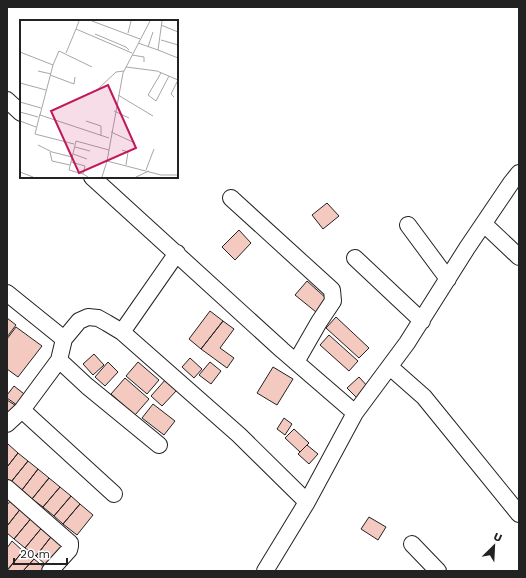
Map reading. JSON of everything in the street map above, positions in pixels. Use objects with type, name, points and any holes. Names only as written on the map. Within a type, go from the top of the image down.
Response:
[{"type":"street","points":[[7,100],[20,111]]},
{"type":"street","points":[[264,571],[307,502],[355,413],[408,343],[448,279],[519,173]]},
{"type":"street","points":[[93,178],[296,362],[355,413]]},
{"type":"street","points":[[231,198],[332,290],[333,301],[296,362]]},
{"type":"street","points":[[484,224],[519,257]]},
{"type":"street","points":[[408,225],[448,279]]},
{"type":"street","points":[[122,332],[177,253]]},
{"type":"street","points":[[354,258],[422,321]]},
{"type":"street","points":[[7,293],[64,339]]},
{"type":"street","points":[[7,424],[22,410],[59,360],[64,339],[79,321],[88,317],[98,318],[122,332],[239,435],[307,502]]},
{"type":"street","points":[[59,360],[87,386],[158,446]]},
{"type":"street","points":[[390,367],[424,397],[519,514]]},
{"type":"street","points":[[22,410],[114,494]]},
{"type":"street","points":[[7,488],[70,543],[68,550],[50,571]]},
{"type":"street","points":[[412,544],[438,571]]},
{"type":"building","points":[[327,203],[339,216],[323,229],[312,215]]},
{"type":"building","points":[[239,230],[251,243],[235,260],[222,247]]},
{"type":"building","points":[[307,281],[327,299],[316,312],[295,295]]},
{"type":"building","points":[[210,311],[223,321],[201,349],[189,339]]},
{"type":"building","points":[[336,317],[369,348],[359,358],[326,328]]},
{"type":"building","points":[[7,318],[16,325],[7,337]]},
{"type":"building","points":[[223,321],[234,329],[220,348],[234,358],[227,368],[201,349]]},
{"type":"building","points":[[16,327],[42,346],[18,377],[7,369],[7,339]]},
{"type":"building","points":[[329,335],[358,361],[349,371],[320,345]]},
{"type":"building","points":[[94,354],[104,365],[93,375],[83,364]]},
{"type":"building","points":[[190,358],[202,369],[194,378],[182,367]]},
{"type":"building","points":[[108,362],[118,372],[105,386],[95,377]]},
{"type":"building","points":[[138,362],[159,380],[147,394],[126,376]]},
{"type":"building","points":[[210,362],[221,371],[211,384],[199,375]]},
{"type":"building","points":[[273,367],[293,379],[277,405],[257,393]]},
{"type":"building","points":[[359,377],[370,389],[359,400],[347,388]]},
{"type":"building","points":[[125,378],[149,399],[135,415],[111,394]]},
{"type":"building","points":[[166,379],[177,390],[162,406],[151,396]]},
{"type":"building","points":[[14,386],[28,397],[21,408],[7,398],[7,395]]},
{"type":"building","points":[[7,400],[18,407],[7,415]]},
{"type":"building","points":[[153,404],[175,421],[164,435],[142,418]]},
{"type":"building","points":[[284,418],[292,424],[285,435],[277,429]]},
{"type":"building","points":[[294,429],[309,443],[300,452],[285,438]]},
{"type":"building","points":[[8,444],[18,453],[7,467],[7,445]]},
{"type":"building","points":[[307,445],[318,454],[309,464],[298,454]]},
{"type":"building","points":[[18,453],[28,461],[11,482],[7,478],[7,467]]},
{"type":"building","points":[[28,461],[38,469],[22,490],[11,482]]},
{"type":"building","points":[[38,469],[49,478],[32,499],[22,490]]},
{"type":"building","points":[[49,478],[60,487],[43,507],[32,499]]},
{"type":"building","points":[[60,487],[71,496],[54,516],[43,507]]},
{"type":"building","points":[[71,496],[80,504],[63,524],[54,516]]},
{"type":"building","points":[[12,499],[22,507],[7,526],[7,505]]},
{"type":"building","points":[[80,504],[93,515],[77,535],[63,524]]},
{"type":"building","points":[[22,507],[33,516],[14,539],[7,533],[7,526]]},
{"type":"building","points":[[33,516],[44,525],[25,548],[14,539]]},
{"type":"building","points":[[369,517],[386,527],[378,540],[361,529]]},
{"type":"building","points":[[44,525],[54,533],[36,556],[25,548]]},
{"type":"building","points":[[54,533],[66,542],[47,566],[36,556]]},
{"type":"building","points":[[12,541],[23,551],[7,570],[7,548]]},
{"type":"building","points":[[23,551],[34,559],[23,571],[7,571]]},
{"type":"building","points":[[34,559],[45,568],[42,571],[23,571]]}]
